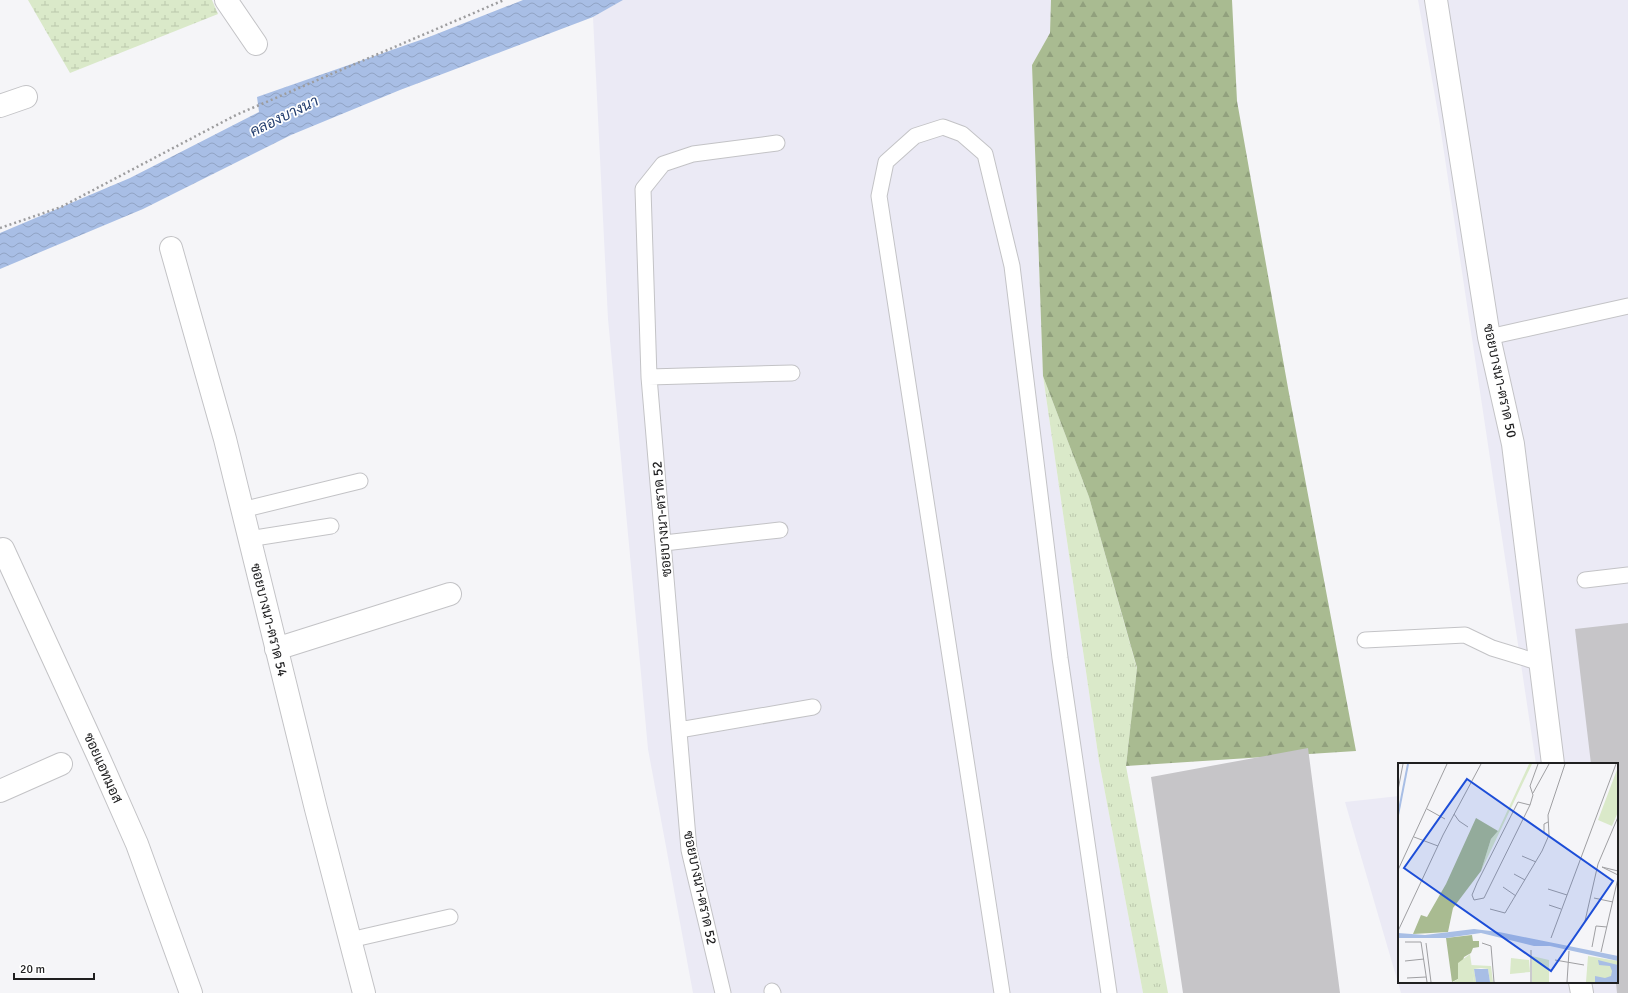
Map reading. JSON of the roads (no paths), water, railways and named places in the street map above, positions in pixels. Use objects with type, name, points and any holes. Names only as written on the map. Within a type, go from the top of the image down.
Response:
[{"type":"street","points":[[226,0],[256,44]]},
{"type":"street","name":"ซอยบางนา-ตราด 50","points":[[1436,0],[1489,337],[1513,444],[1553,763]]},
{"type":"street","points":[[0,106],[26,97]]},
{"type":"street","name":"ซอยบางนา-ตราด 54","points":[[171,248],[225,439],[276,649],[364,993]]},
{"type":"street","name":"ซอยแอทมอส","points":[[3,549],[134,837],[191,993]]},
{"type":"street","points":[[276,649],[450,594]]},
{"type":"street","points":[[0,791],[61,764]]},
{"type":"street","points":[[1580,983],[1582,993]]},
{"type":"lane","points":[[1002,993],[879,196],[886,162],[915,136],[943,127],[962,134],[984,154],[1012,266],[1060,658],[1109,993]]},
{"type":"lane","name":"ซอยบางนา-ตราด 52","points":[[723,993],[689,850],[649,377],[643,189],[663,164],[693,154],[777,143]]},
{"type":"lane","points":[[1489,337],[1628,306]]},
{"type":"lane","points":[[649,377],[792,373]]},
{"type":"lane","points":[[242,510],[360,481]]},
{"type":"lane","points":[[249,539],[331,526]]},
{"type":"lane","points":[[664,543],[780,530]]},
{"type":"lane","points":[[1585,580],[1628,575]]},
{"type":"lane","points":[[1365,640],[1465,634],[1492,648],[1541,663]]},
{"type":"lane","points":[[680,730],[813,708]]},
{"type":"lane","points":[[350,940],[450,918]]},
{"type":"water","name":"คลองบางนา","points":[[523,0],[623,0],[593,17],[400,90],[291,135],[143,209],[0,269],[0,233],[130,178],[259,112],[257,97],[429,37]]}]
